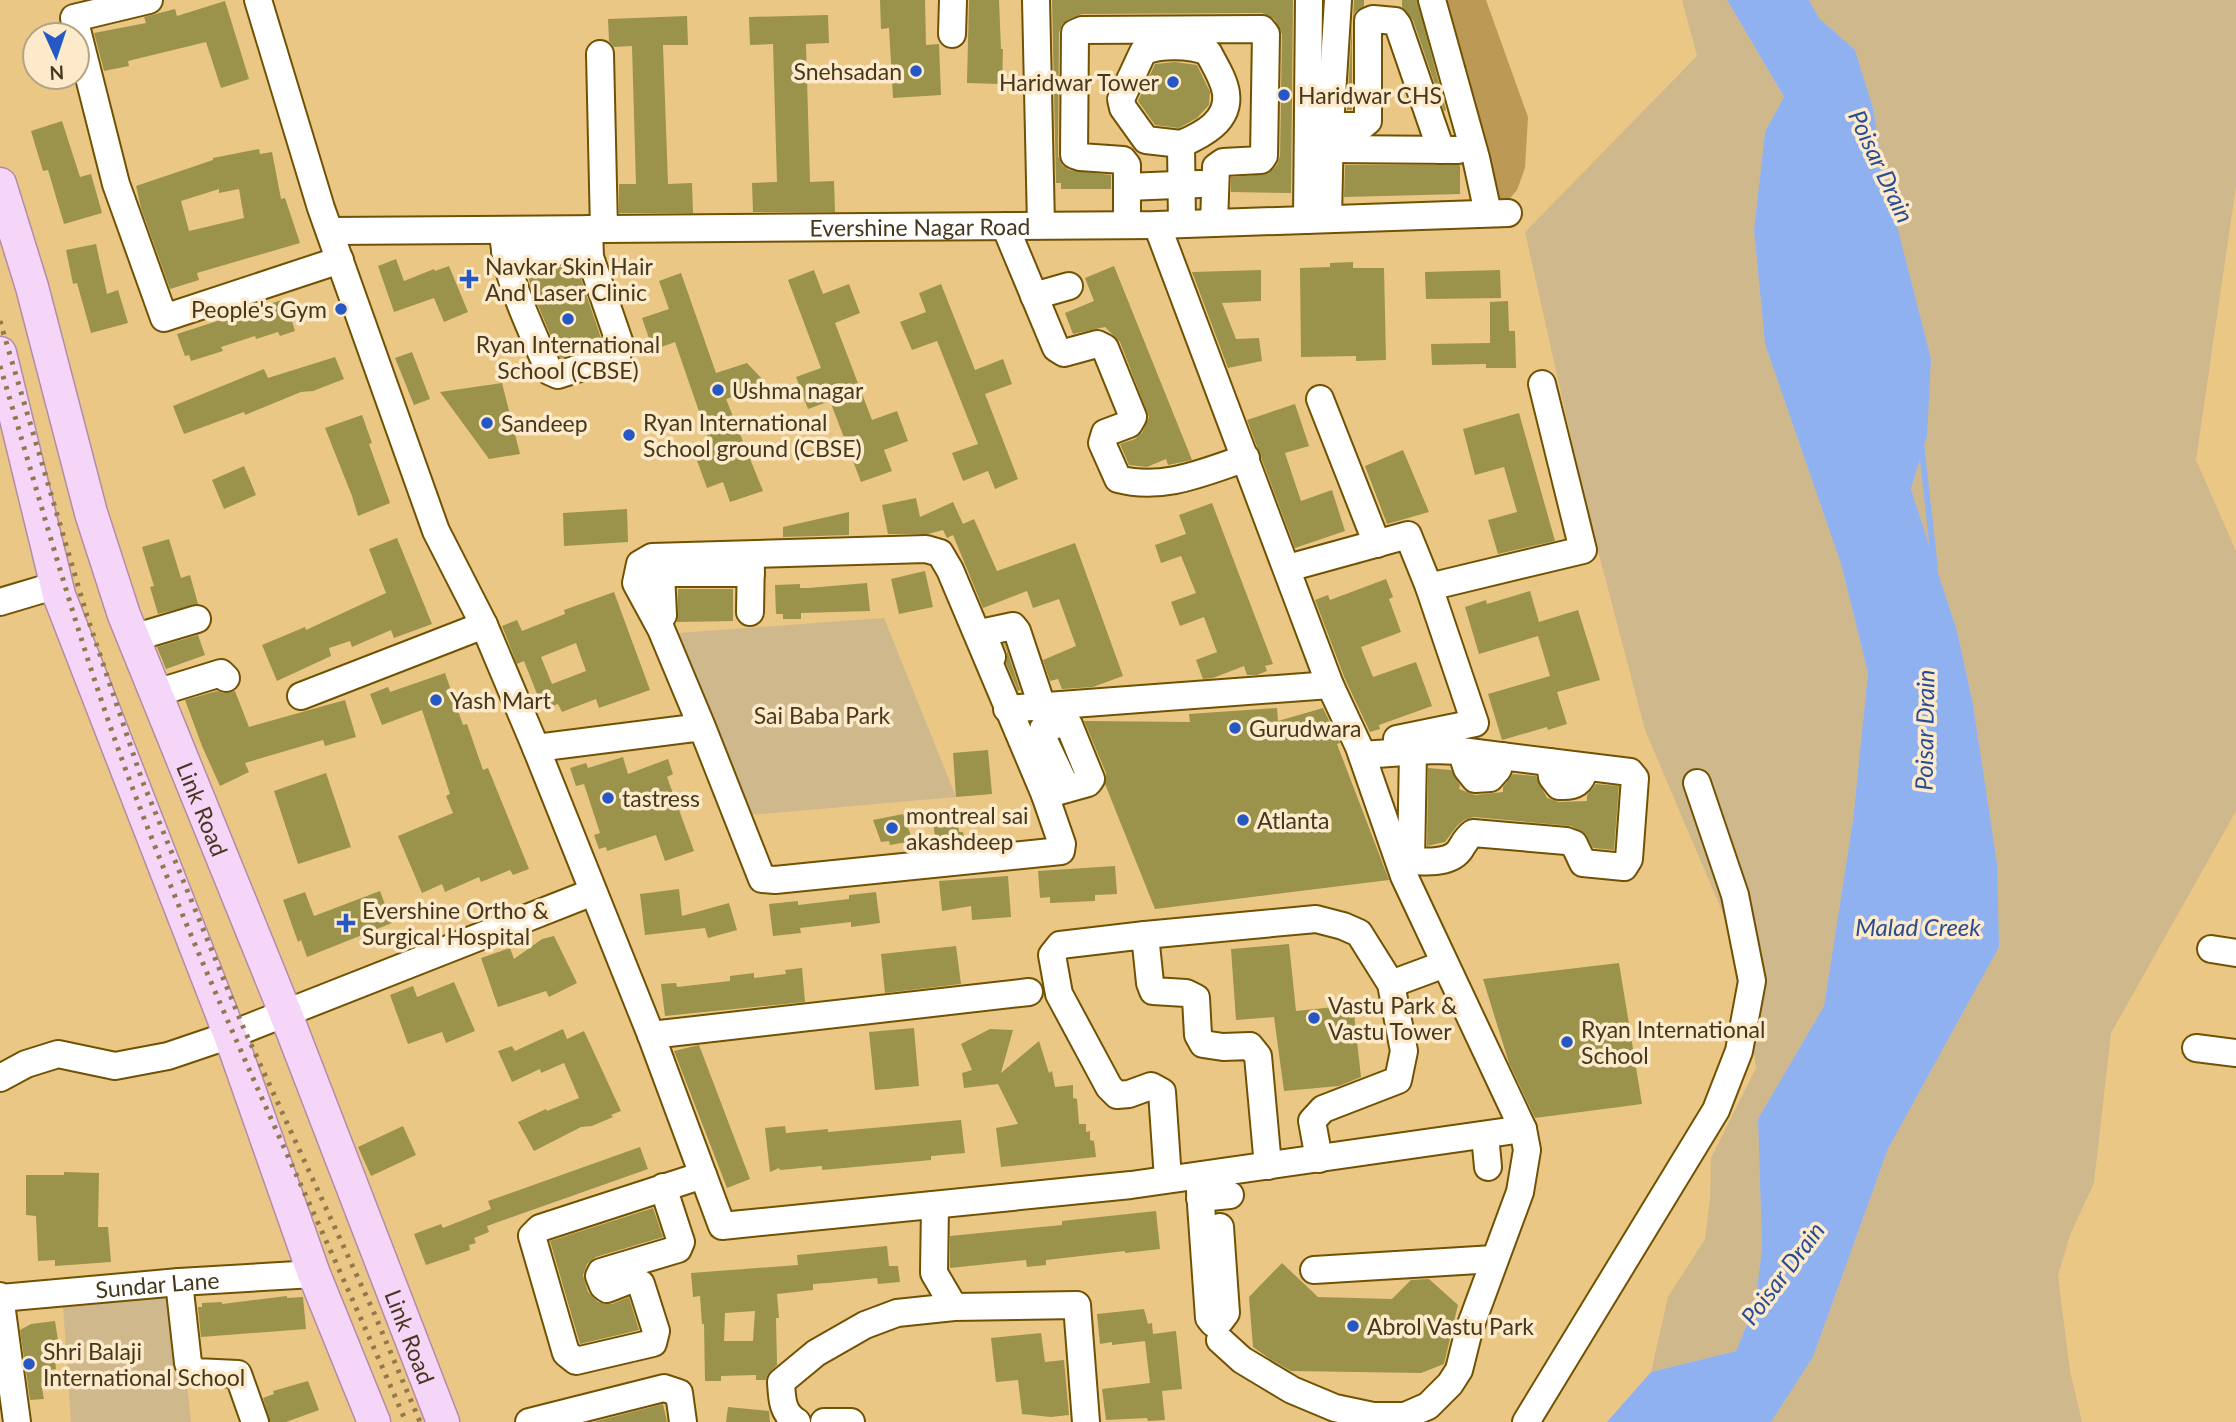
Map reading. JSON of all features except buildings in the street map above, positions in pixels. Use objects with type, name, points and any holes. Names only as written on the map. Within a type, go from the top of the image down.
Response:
[{"type":"main road","name":"Link Road","points":[[0,184],[32,287],[92,513],[161,683],[443,1422]]},
{"type":"main road","points":[[0,354],[57,585],[230,1035],[314,1274],[374,1422]]},
{"type":"street","points":[[149,0],[74,18],[116,184],[164,318],[340,260]]},
{"type":"street","points":[[258,0],[330,231],[436,531],[484,625],[536,748],[651,1035],[722,1226],[935,1206],[1168,1179],[1200,1187],[1229,1188],[1268,1166],[1523,1129]]},
{"type":"street","points":[[952,34],[953,0]]},
{"type":"street","points":[[1036,0],[1041,225]]},
{"type":"street","points":[[1309,0],[1317,219]]},
{"type":"street","points":[[1317,219],[1330,137],[1338,0]]},
{"type":"street","points":[[1330,137],[1441,150],[1473,150],[1432,0]]},
{"type":"street","points":[[1330,137],[1362,126],[1368,121],[1368,21],[1395,21],[1441,150]]},
{"type":"street","points":[[1127,225],[1126,165],[1123,160],[1080,158],[1074,155],[1075,33],[1082,30],[1158,39],[1198,48],[1208,40],[1262,29],[1266,34],[1264,156],[1261,160],[1223,162],[1216,167],[1214,223]]},
{"type":"street","points":[[1158,39],[1143,52],[1121,99],[1123,108],[1146,140],[1181,144],[1204,134],[1222,116],[1226,102],[1226,91],[1208,40]]},
{"type":"street","points":[[504,241],[511,280],[549,371],[558,375],[617,356],[620,344],[594,236],[600,54]]},
{"type":"street","points":[[1181,144],[1181,185],[1169,224],[1246,458],[1330,685],[1361,751],[1445,964],[1523,1129],[1527,1150],[1520,1192],[1469,1330],[1460,1370],[1428,1406],[1405,1416],[1373,1416],[1335,1408],[1292,1390],[1242,1360],[1220,1340]]},
{"type":"street","name":"Evershine Nagar Road","points":[[330,231],[504,241],[594,236],[1214,223],[1498,213],[1473,150]]},
{"type":"street","points":[[1127,187],[1215,184]]},
{"type":"street","points":[[1005,226],[1056,348],[1064,353],[1097,344],[1105,348],[1133,417],[1129,424],[1105,433],[1102,443],[1118,479],[1176,482],[1246,458]]},
{"type":"street","points":[[1034,296],[1069,285]]},
{"type":"street","points":[[1429,587],[1583,550],[1542,384]]},
{"type":"street","points":[[1320,398],[1377,544]]},
{"type":"street","points":[[1288,568],[1408,535],[1429,587],[1475,723],[1361,751]]},
{"type":"street","points":[[1007,709],[992,665],[983,634],[1013,626],[1017,631],[1056,792],[1061,851],[775,880],[762,879],[661,629],[636,583],[640,564],[652,558],[661,565],[751,564],[926,549],[940,553],[950,570],[992,665],[1004,690],[1037,720]]},
{"type":"street","points":[[750,612],[751,564]]},
{"type":"street","points":[[661,565],[663,615]]},
{"type":"street","points":[[0,602],[57,585]]},
{"type":"street","points":[[140,636],[197,619]]},
{"type":"street","points":[[301,696],[484,625]]},
{"type":"street","points":[[182,722],[161,683],[221,673],[226,678]]},
{"type":"street","points":[[1007,709],[1037,720],[1330,685]]},
{"type":"street","points":[[1007,709],[1037,720],[1069,724],[1091,779],[1088,783],[1056,792]]},
{"type":"street","points":[[536,748],[702,727]]},
{"type":"street","points":[[1361,751],[1461,751],[1630,772],[1635,778],[1629,859],[1624,867],[1583,863],[1574,844],[1566,841],[1473,833],[1464,840],[1458,853],[1442,861],[1405,860]]},
{"type":"street","points":[[1405,860],[1413,752]]},
{"type":"street","points":[[1526,1422],[1716,1110],[1739,1051],[1752,981],[1735,895],[1697,783]]},
{"type":"street","points":[[0,1079],[26,1065],[58,1054],[115,1066],[168,1056],[230,1035],[593,892]]},
{"type":"street","points":[[1168,1179],[1162,1092],[1151,1086],[1129,1094],[1117,1095],[1110,1087],[1059,994],[1052,955],[1060,945],[1316,919],[1359,933],[1391,984],[1404,1051],[1398,1080],[1323,1109],[1312,1121],[1319,1158]]},
{"type":"street","points":[[1145,935],[1153,991],[1186,993],[1196,998],[1198,1035],[1203,1044],[1223,1047],[1250,1046],[1258,1056],[1268,1166]]},
{"type":"street","points":[[1391,984],[1445,964]]},
{"type":"street","points":[[651,1035],[1029,992]]},
{"type":"street","points":[[2196,1048],[2236,1054]]},
{"type":"street","points":[[1485,1135],[1488,1167]]},
{"type":"street","points":[[663,1187],[681,1242],[678,1250],[601,1272],[599,1276],[607,1289],[630,1280],[641,1284],[656,1331],[653,1343],[576,1361],[566,1353],[532,1236],[540,1228],[663,1187],[703,1175]]},
{"type":"street","points":[[1200,1187],[1209,1318],[1213,1323],[1220,1321],[1226,1312],[1220,1227]]},
{"type":"street","points":[[935,1206],[934,1273],[954,1307]]},
{"type":"street","points":[[1314,1270],[1494,1259]]},
{"type":"street","name":"Sundar Lane","points":[[0,1297],[314,1274]]},
{"type":"street","points":[[179,1282],[188,1363],[195,1372],[238,1374],[255,1422]]},
{"type":"street","points":[[0,1297],[18,1422]]},
{"type":"street","points":[[797,1422],[786,1414],[781,1382],[816,1353],[865,1325],[897,1312],[954,1307],[1077,1305],[1086,1422]]},
{"type":"street","points":[[530,1422],[664,1388],[679,1393],[683,1422]]},
{"type":"street","points":[[824,1422],[851,1422]]},
{"type":"green space","points":[[1682,0],[1727,0],[1784,98],[1765,132],[1754,230],[1765,344],[1841,564],[1868,673],[1853,820],[1824,1006],[1758,1119],[1762,1248],[1755,1305],[1736,1351],[1651,1372],[1668,1297],[1705,1239],[1711,1158],[1756,1068],[1742,958],[1645,730],[1587,509],[1525,232],[1697,56]]},
{"type":"green space","points":[[1809,0],[2236,0],[2236,186],[2196,460],[2236,551],[2236,811],[2111,1033],[2094,1183],[2070,1235],[2058,1276],[2070,1371],[2082,1422],[1771,1422],[1813,1357],[1888,1149],[1999,947],[1972,699],[1957,631],[1911,489],[1927,435],[1873,108],[1855,50],[1819,18]]},
{"type":"green space","name":"Sai Baba Park","points":[[884,618],[956,797],[750,815],[678,633]]},
{"type":"green space","points":[[171,1283],[185,1364],[191,1422],[71,1422],[62,1292]]},
{"type":"shaded area","points":[[1438,0],[1486,0],[1528,117],[1525,168],[1517,190],[1506,203],[1494,204]]},
{"type":"water","name":"Malad Creek","points":[[1727,0],[1809,0],[1819,18],[1855,50],[1873,108],[1884,175],[1931,359],[1927,436],[1911,489],[1957,631],[1972,699],[1997,863],[1999,947],[1888,1149],[1813,1357],[1771,1422],[1607,1422],[1651,1372],[1736,1351],[1755,1305],[1762,1248],[1758,1119],[1824,1006],[1853,820],[1868,673],[1841,564],[1765,344],[1754,230],[1765,132],[1784,97]]},
{"type":"waterway","name":"Poisar Drain","points":[[1921,443],[1935,568]]},
{"type":"railway","points":[[0,321],[87,616],[142,780],[244,1029],[374,1313],[420,1422]]},
{"type":"railway","points":[[0,366],[78,629],[112,733],[162,865],[406,1422]]},
{"type":"place","name":"Snehsadan","points":[[916,71]]},
{"type":"place","name":"Haridwar Tower","points":[[1173,82]]},
{"type":"place","name":"Haridwar CHS","points":[[1284,95]]},
{"type":"place","name":"Navkar Skin Hair And Laser Clinic","points":[[469,279]]},
{"type":"place","name":"People's Gym","points":[[341,309]]},
{"type":"place","name":"Ryan International School (CBSE)","points":[[568,319]]},
{"type":"place","name":"Ushma nagar","points":[[718,390]]},
{"type":"place","name":"Sandeep","points":[[487,423]]},
{"type":"place","name":"Ryan International School ground (CBSE)","points":[[629,435]]},
{"type":"place","name":"Yash Mart","points":[[436,700]]},
{"type":"place","name":"Gurudwara","points":[[1235,728]]},
{"type":"place","name":"tastress","points":[[608,798]]},
{"type":"place","name":"Atlanta","points":[[1243,820]]},
{"type":"place","name":"montreal sai akashdeep","points":[[892,828]]},
{"type":"place","name":"Evershine Ortho & Surgical Hospital","points":[[346,923]]},
{"type":"place","name":"Vastu Park & Vastu Tower","points":[[1314,1018]]},
{"type":"place","name":"Ryan International School","points":[[1567,1042]]},
{"type":"place","name":"Abrol Vastu Park","points":[[1353,1326]]},
{"type":"place","name":"Shri Balaji International School","points":[[29,1364]]}]
